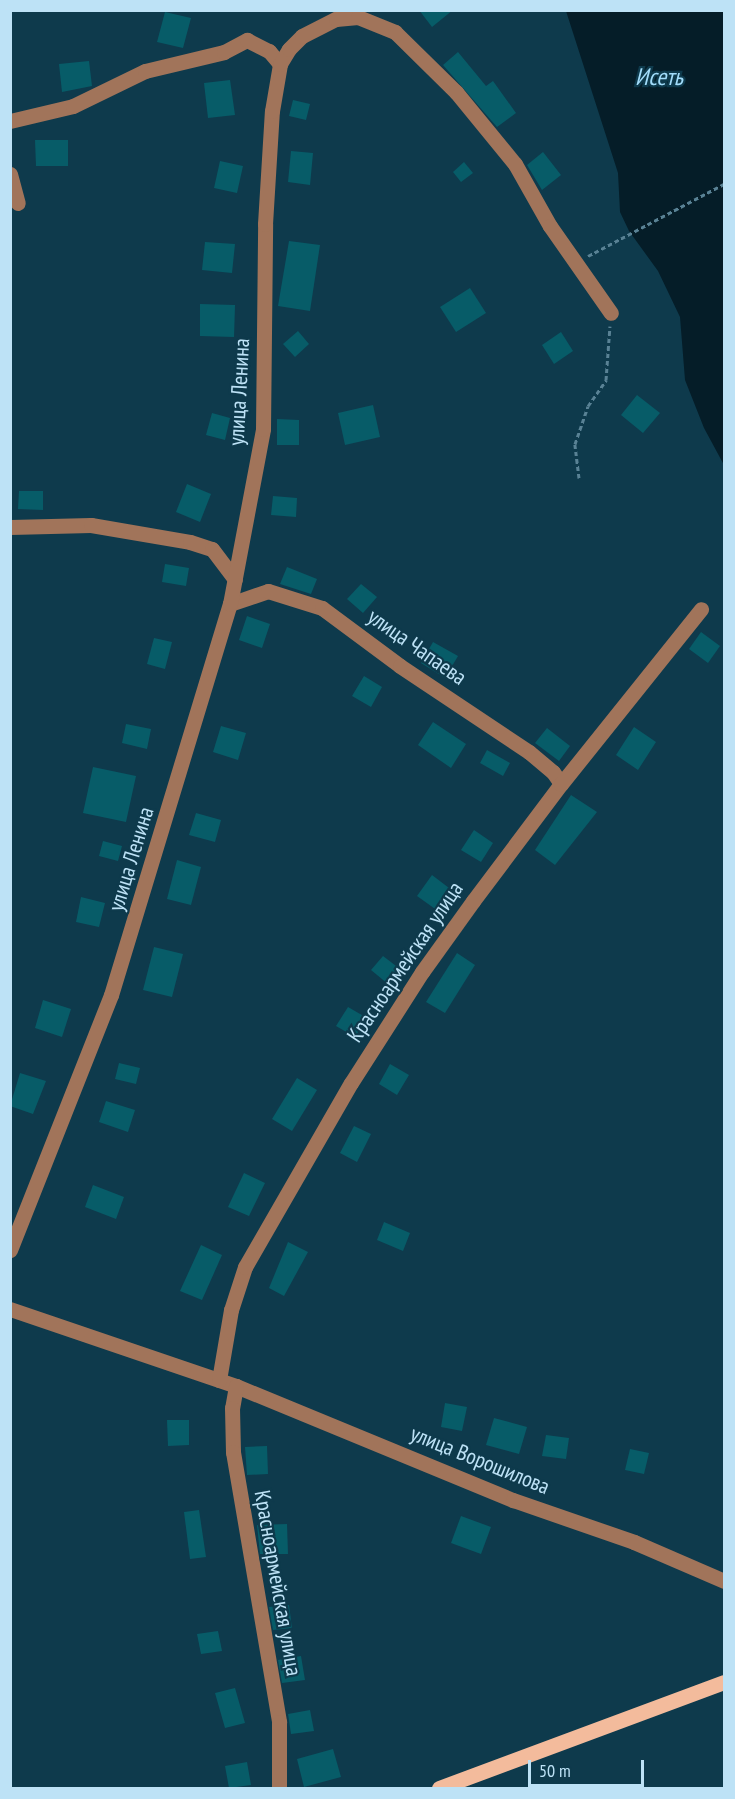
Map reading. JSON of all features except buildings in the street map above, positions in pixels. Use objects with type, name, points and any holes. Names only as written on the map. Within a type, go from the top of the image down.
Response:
[{"type":"main road","points":[[439,1788],[724,1682]]},
{"type":"street","name":"улица Ленина","points":[[10,1250],[118,975],[230,604],[263,429],[265,224],[272,111],[280,64],[302,36],[336,19],[358,17],[395,32],[456,92],[515,164],[576,263],[611,313]]},
{"type":"street","points":[[10,120],[73,106],[145,71],[224,52],[247,40],[269,51],[280,64]]},
{"type":"street","points":[[10,174],[18,203]]},
{"type":"street","points":[[10,527],[91,525],[190,542],[212,549],[235,579]]},
{"type":"street","name":"улица Чапаева","points":[[230,604],[249,594],[268,591],[322,608],[399,666],[529,752],[553,772],[561,784]]},
{"type":"street","name":"Красноармейская улица","points":[[219,1380],[237,1288],[294,1179],[422,972],[561,784],[701,609]]},
{"type":"street","name":"улица Ворошилова","points":[[10,1309],[236,1386],[513,1500],[634,1542],[724,1581]]},
{"type":"street","name":"Красноармейская улица","points":[[236,1386],[232,1408],[233,1452],[279,1722],[279,1788]]},
{"type":"path","points":[[576,263],[724,184]]},
{"type":"path","points":[[579,478],[575,444],[588,406],[606,380],[611,313]]},
{"type":"water","name":"Исеть","points":[[566,11],[724,11],[724,465],[704,428],[685,380],[680,317],[658,271],[629,231],[620,212],[618,173]]}]
